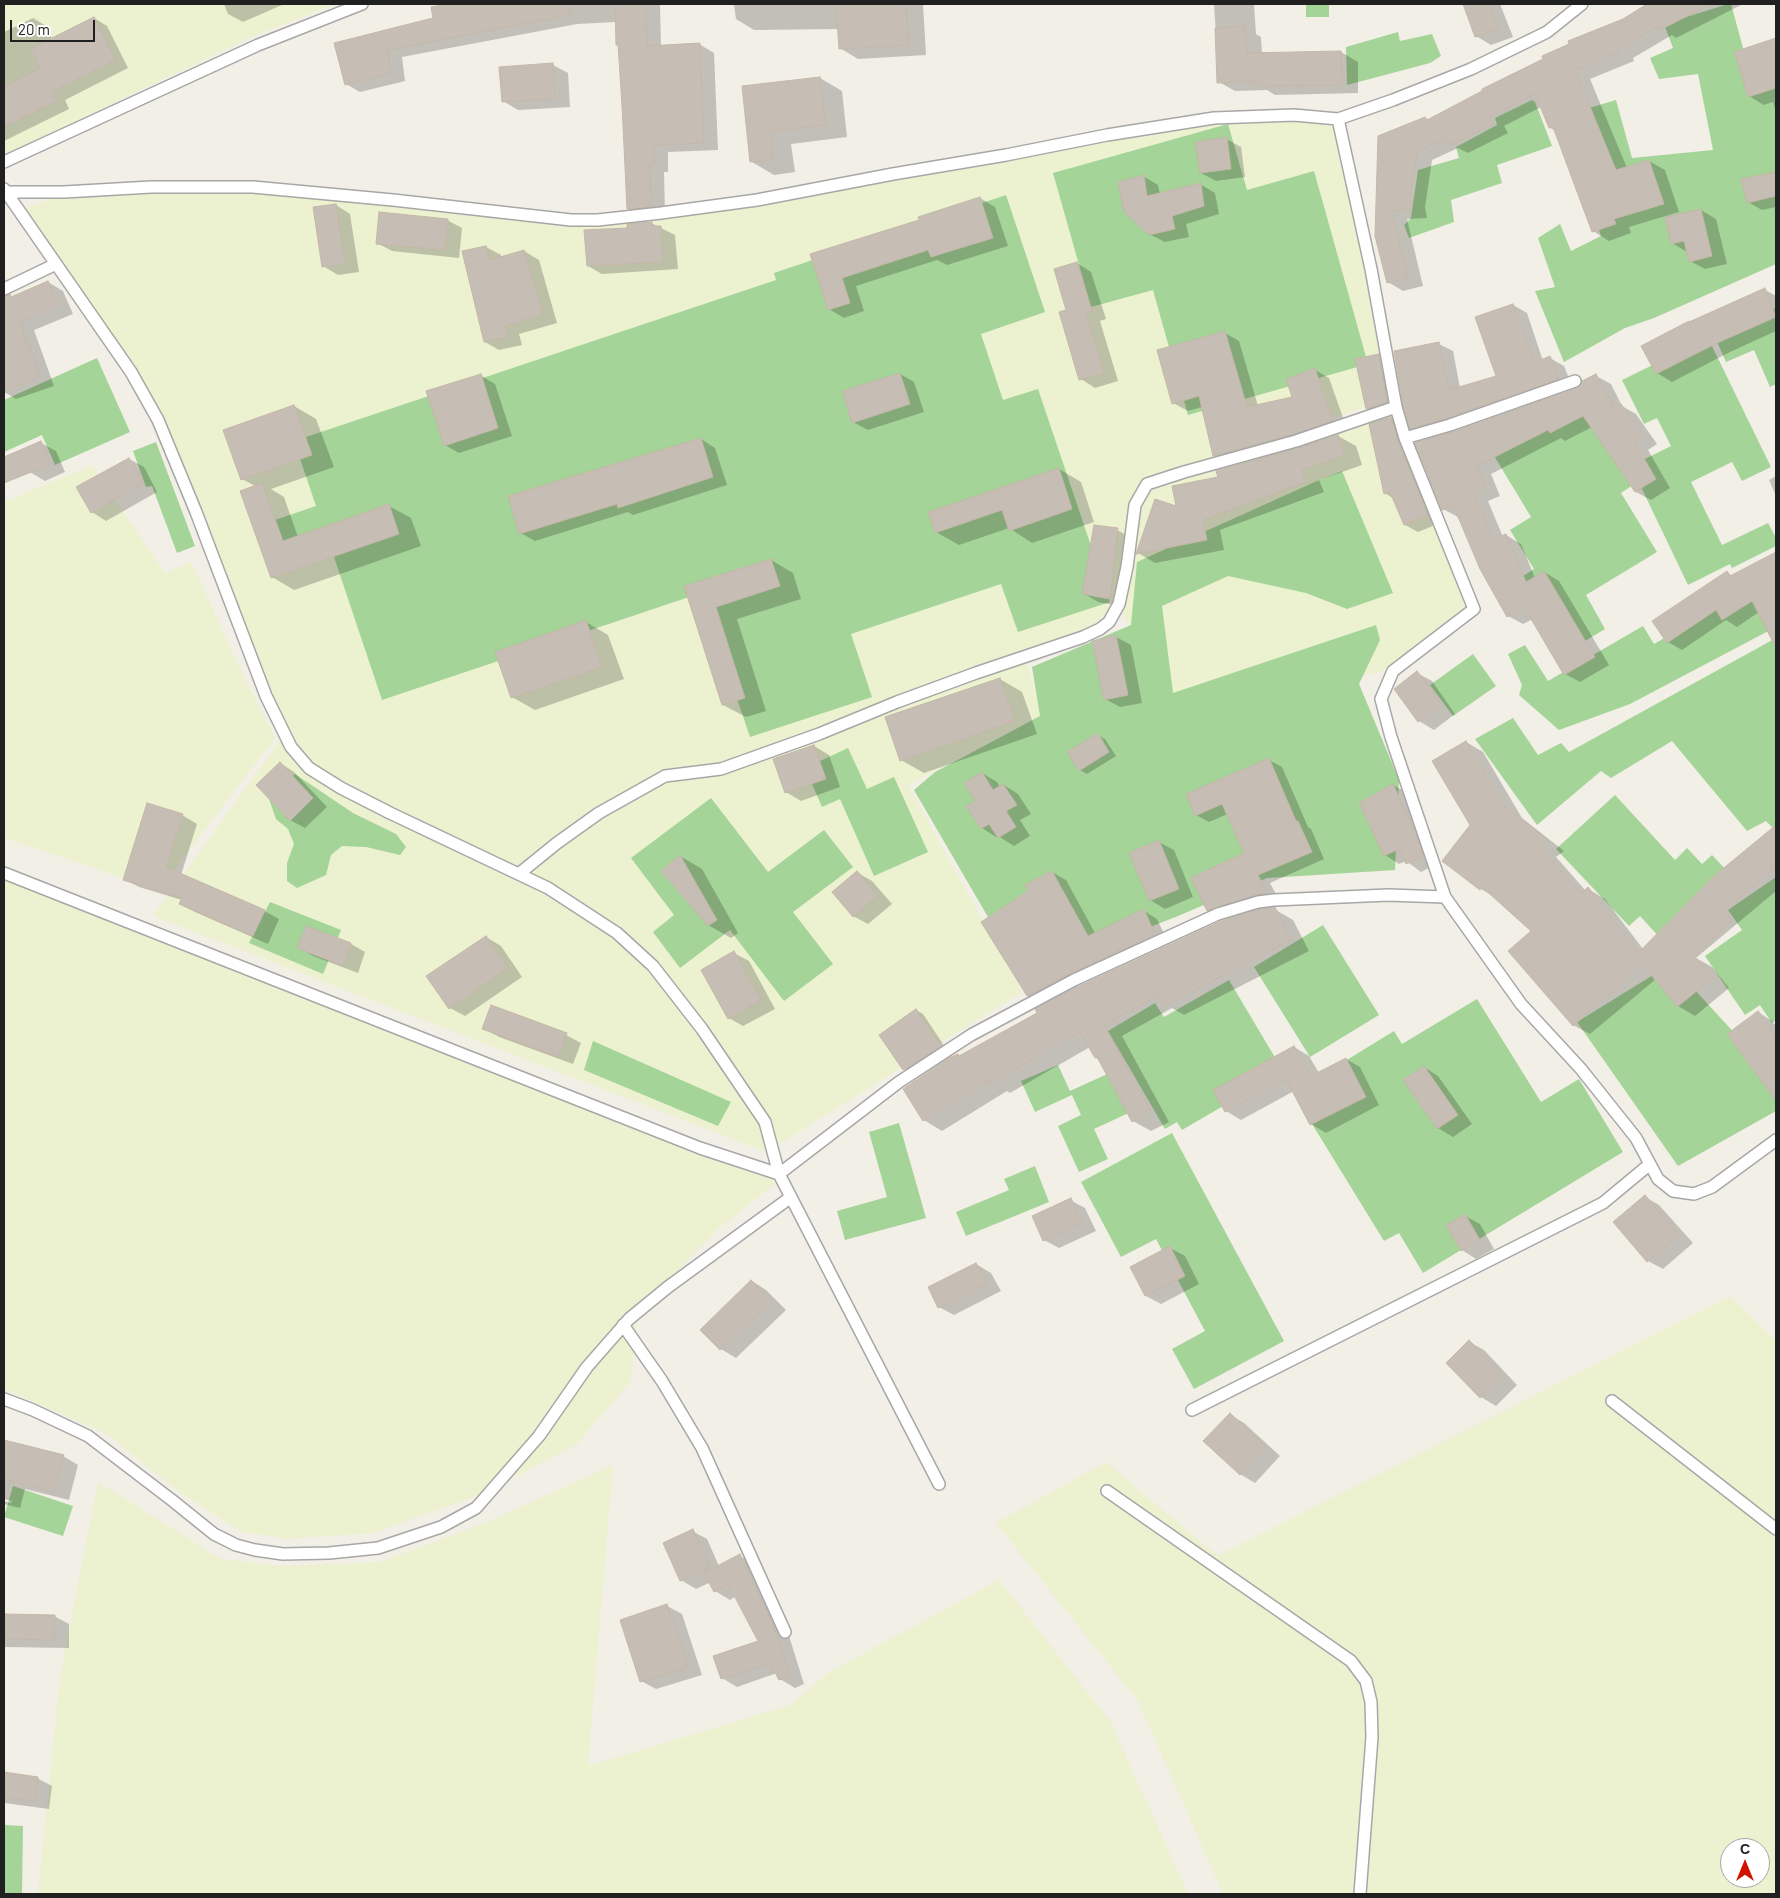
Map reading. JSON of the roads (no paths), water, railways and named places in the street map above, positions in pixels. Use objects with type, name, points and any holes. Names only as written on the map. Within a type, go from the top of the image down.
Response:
[{"type":"lane","points":[[4,162],[258,45],[362,4]]},
{"type":"lane","points":[[5,191],[64,192],[151,186],[253,187],[584,220],[661,213],[757,200],[1107,135],[1214,118],[1294,115],[1338,119],[1393,100],[1471,69],[1547,32],[1582,4]]},
{"type":"lane","points":[[1338,119],[1371,269],[1396,407],[1405,438],[1474,609],[1393,671],[1381,699],[1391,738],[1445,897],[1521,1004],[1580,1069],[1636,1138],[1658,1179],[1673,1191],[1694,1194],[1712,1187],[1776,1140]]},
{"type":"lane","points":[[5,191],[131,372],[158,420],[196,512],[266,696],[291,747],[309,768],[341,788],[390,814],[520,873],[548,888],[617,933],[653,966],[702,1029],[765,1122],[778,1174],[939,1484]]},
{"type":"lane","points":[[4,289],[56,264]]},
{"type":"lane","points":[[1405,438],[1450,425],[1575,381]]},
{"type":"lane","points":[[520,873],[557,843],[599,813],[665,776],[722,769],[819,734],[897,702],[1083,637],[1100,629],[1109,622],[1119,604],[1127,567],[1135,505],[1147,484],[1296,441],[1396,407]]},
{"type":"lane","points":[[4,873],[700,1148],[778,1174]]},
{"type":"lane","points":[[778,1174],[899,1082],[971,1035],[1074,980],[1218,914],[1258,902],[1274,900],[1388,895],[1445,897]]},
{"type":"lane","points":[[1192,1410],[1604,1203],[1650,1164]]},
{"type":"lane","points":[[4,1399],[88,1436],[214,1534],[236,1545],[283,1554],[329,1553],[378,1548],[440,1527],[476,1508],[539,1436],[587,1367],[623,1325],[668,1287],[791,1197]]},
{"type":"lane","points":[[623,1325],[662,1381],[702,1448],[785,1632]]},
{"type":"lane","points":[[1612,1401],[1776,1529]]},
{"type":"lane","points":[[1106,1491],[1351,1661],[1366,1681],[1371,1702],[1372,1737],[1360,1894]]}]
